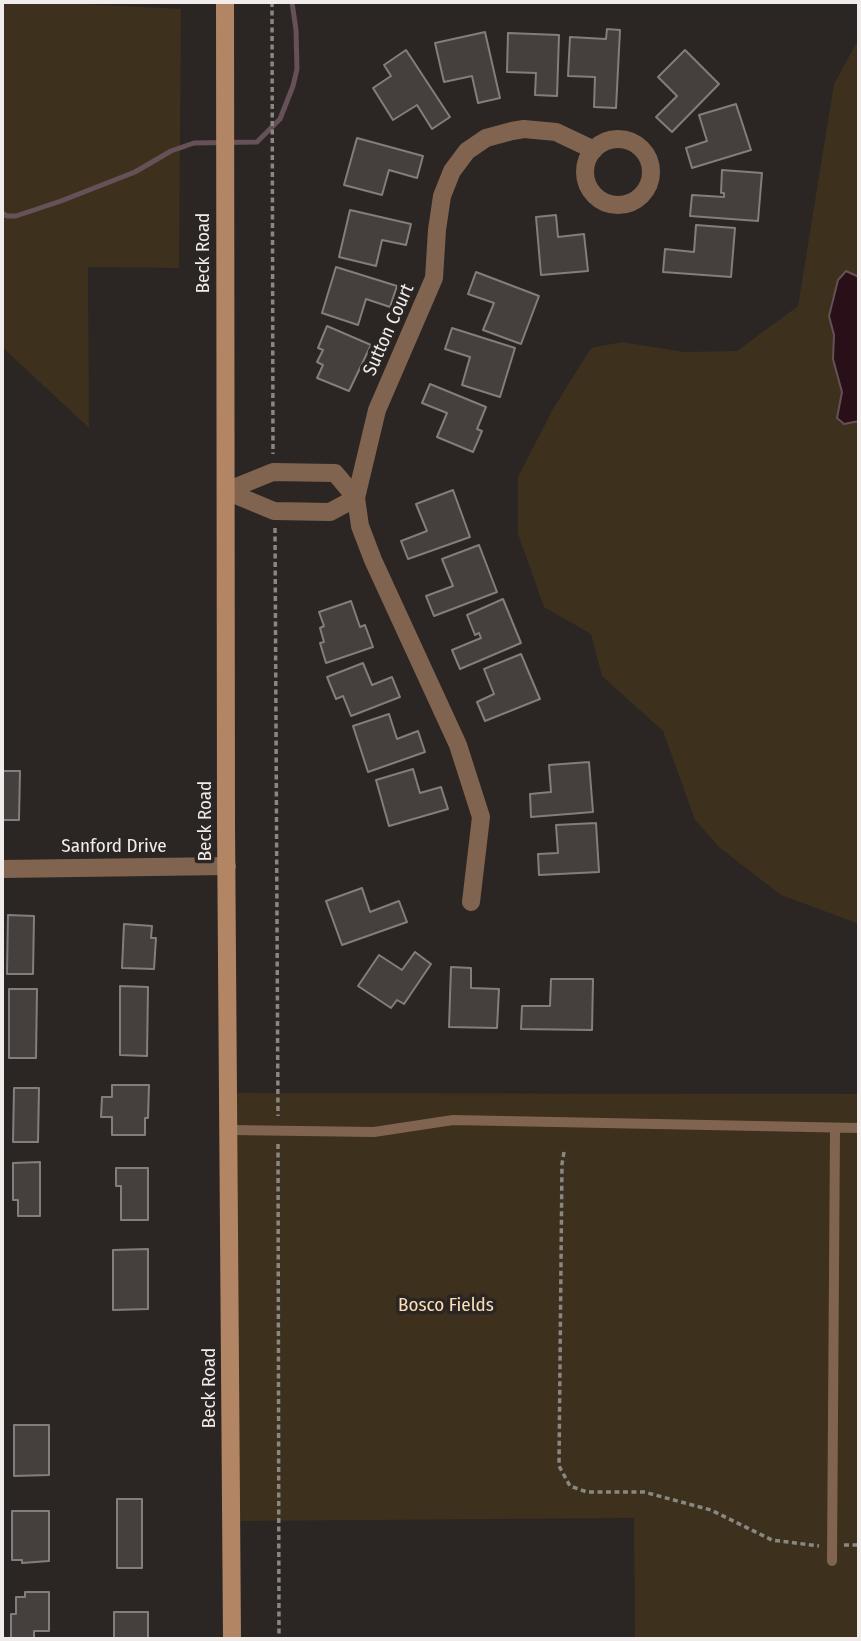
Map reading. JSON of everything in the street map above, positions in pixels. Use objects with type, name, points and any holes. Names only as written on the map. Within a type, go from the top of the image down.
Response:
[{"type":"main road","name":"Beck Road","points":[[225,2],[232,1639]]},
{"type":"street","name":"Sutton Court","points":[[471,902],[481,817],[458,745],[373,560],[360,526],[356,499],[377,410],[434,278],[442,196],[452,171],[467,151],[486,138],[524,129],[556,132],[594,150]]},
{"type":"street","name":"Sutton Court","points":[[226,491],[273,472],[335,473],[356,499]]},
{"type":"street","points":[[226,491],[274,511],[330,512],[356,499]]},
{"type":"street","name":"Sanford Drive","points":[[2,869],[227,866]]},
{"type":"lane","points":[[230,1130],[374,1132],[453,1120],[859,1128]]},
{"type":"lane","points":[[832,1561],[835,1128]]},
{"type":"path","points":[[272,2],[273,472]]},
{"type":"path","points":[[274,511],[279,1639]]},
{"type":"path","points":[[564,1152],[559,1466],[570,1486],[587,1492],[644,1492],[711,1510],[772,1540],[808,1546],[859,1545]]},
{"type":"green space","points":[[2,2],[181,9],[179,268],[88,267],[89,428],[2,347]]},
{"type":"green space","points":[[859,38],[859,277],[846,271],[842,273],[831,301],[829,316],[834,335],[833,359],[842,392],[837,412],[839,422],[844,424],[859,421],[859,924],[781,895],[720,848],[695,820],[663,731],[602,676],[591,634],[544,607],[518,534],[518,477],[553,409],[591,348],[622,342],[684,352],[737,351],[798,306],[834,84]]},
{"type":"green space","name":"Bosco Fields","points":[[232,1093],[859,1094],[859,1639],[635,1639],[634,1518],[234,1521]]},
{"type":"shaded area","points":[[846,271],[859,277],[859,421],[844,424],[837,418],[842,392],[833,359],[834,335],[829,316],[838,280]]},
{"type":"building","points":[[607,29],[620,30],[616,108],[594,107],[595,77],[568,76],[570,37],[606,39]]},
{"type":"building","points":[[485,32],[500,98],[478,103],[472,76],[444,82],[435,43]]},
{"type":"building","points":[[508,33],[559,35],[557,96],[535,95],[536,73],[507,72]]},
{"type":"building","points":[[406,50],[450,117],[432,129],[417,105],[393,120],[373,88],[391,76],[384,65]]},
{"type":"building","points":[[685,50],[719,84],[672,132],[656,117],[677,96],[658,77]]},
{"type":"building","points":[[736,104],[751,150],[692,168],[686,148],[707,141],[699,115]]},
{"type":"building","points":[[357,138],[423,156],[417,178],[389,170],[382,195],[344,185]]},
{"type":"building","points":[[722,170],[762,173],[758,221],[690,216],[692,195],[724,197],[724,193],[721,193]]},
{"type":"building","points":[[350,210],[411,224],[406,245],[382,240],[376,266],[339,257]]},
{"type":"building","points":[[556,215],[558,237],[584,234],[588,271],[541,275],[536,217]]},
{"type":"building","points":[[696,225],[735,228],[731,277],[663,272],[665,249],[694,252]]},
{"type":"building","points":[[336,267],[397,286],[390,307],[366,299],[358,325],[322,313]]},
{"type":"building","points":[[476,272],[539,296],[521,344],[483,330],[494,303],[468,294]]},
{"type":"building","points":[[327,326],[371,345],[349,391],[317,378],[323,365],[317,362],[323,350],[318,348]]},
{"type":"building","points":[[452,328],[515,348],[500,397],[462,385],[470,357],[445,349]]},
{"type":"building","points":[[430,384],[486,407],[477,429],[482,431],[473,452],[437,437],[447,413],[422,403]]},
{"type":"building","points":[[453,490],[470,537],[408,559],[401,541],[427,531],[416,504]]},
{"type":"building","points":[[479,545],[497,592],[434,616],[426,596],[453,586],[442,559]]},
{"type":"building","points":[[503,599],[521,643],[460,669],[452,650],[481,638],[479,633],[475,635],[467,615]]},
{"type":"building","points":[[351,601],[360,627],[365,625],[373,647],[326,663],[320,643],[324,642],[320,628],[324,626],[319,612]]},
{"type":"building","points":[[521,654],[540,699],[485,721],[477,702],[494,694],[484,669]]},
{"type":"building","points":[[363,663],[372,685],[392,677],[400,697],[351,716],[343,696],[336,699],[327,677]]},
{"type":"building","points":[[389,714],[397,739],[418,731],[425,752],[368,772],[353,726]]},
{"type":"building","points":[[589,762],[593,812],[531,817],[530,794],[551,792],[549,765]]},
{"type":"building","points":[[413,769],[420,793],[441,787],[448,809],[389,826],[376,780]]},
{"type":"building","points":[[2,771],[20,771],[19,820],[2,820]]},
{"type":"building","points":[[596,823],[599,872],[539,875],[538,854],[558,853],[556,825]]},
{"type":"building","points":[[362,888],[370,912],[399,901],[407,922],[342,945],[326,901]]},
{"type":"building","points":[[8,915],[34,916],[33,974],[7,974]]},
{"type":"building","points":[[124,924],[152,926],[151,938],[156,938],[154,969],[122,968]]},
{"type":"building","points":[[415,952],[431,964],[404,1004],[397,1000],[391,1008],[358,986],[379,955],[402,970]]},
{"type":"building","points":[[451,967],[471,968],[471,988],[499,989],[497,1028],[449,1027]]},
{"type":"building","points":[[551,979],[593,979],[592,1030],[521,1029],[522,1006],[550,1006]]},
{"type":"building","points":[[120,986],[148,987],[147,1056],[120,1055]]},
{"type":"building","points":[[9,989],[37,989],[36,1058],[9,1058]]},
{"type":"building","points":[[112,1085],[149,1085],[145,1135],[112,1135],[112,1117],[101,1117],[102,1097],[112,1097]]},
{"type":"building","points":[[14,1088],[39,1088],[38,1142],[13,1142]]},
{"type":"building","points":[[40,1162],[40,1216],[18,1216],[18,1200],[13,1200],[13,1163]]},
{"type":"building","points":[[116,1168],[148,1168],[148,1220],[121,1220],[121,1186],[116,1186]]},
{"type":"building","points":[[148,1249],[148,1309],[113,1310],[113,1250]]},
{"type":"building","points":[[14,1425],[49,1425],[49,1475],[14,1476]]},
{"type":"building","points":[[117,1499],[142,1499],[142,1568],[117,1568]]},
{"type":"building","points":[[12,1511],[49,1511],[49,1561],[22,1563],[22,1560],[12,1560]]},
{"type":"building","points":[[25,1592],[49,1592],[49,1631],[34,1631],[34,1638],[11,1638],[11,1614],[16,1614],[16,1597],[25,1597]]},
{"type":"building","points":[[114,1612],[148,1612],[148,1639],[114,1639]]},
{"type":"waterway","points":[[2,213],[16,216],[61,201],[135,172],[171,151],[194,143],[257,142],[280,119],[293,86],[297,69],[292,2]]}]
